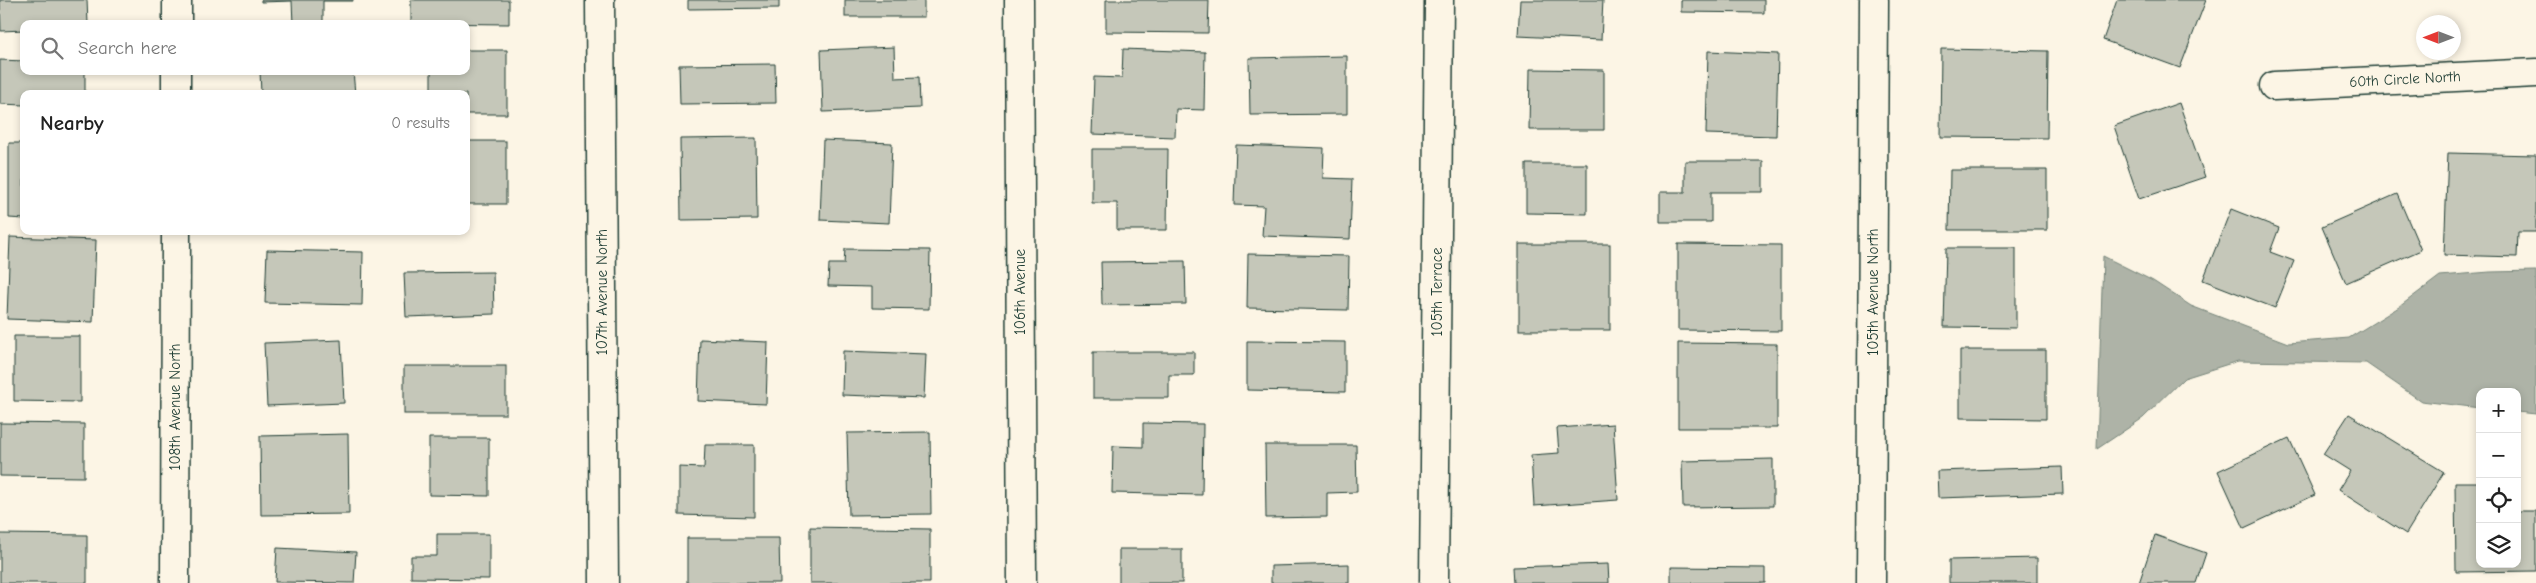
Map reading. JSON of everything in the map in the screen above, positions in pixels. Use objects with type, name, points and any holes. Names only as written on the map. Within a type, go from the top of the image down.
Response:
[{"type":"street","points":[[176,20],[177,0]]},
{"type":"street","name":"107th Avenue North","points":[[600,0],[604,583]]},
{"type":"street","name":"106th Avenue","points":[[1019,0],[1022,583]]},
{"type":"street","name":"105th Terrace","points":[[1434,583],[1439,0]]},
{"type":"street","name":"105th Avenue North","points":[[1871,583],[1874,0]]},
{"type":"street","name":"60th Circle North","points":[[2274,86],[2536,73]]},
{"type":"street","points":[[176,75],[176,90]]},
{"type":"street","name":"108th Avenue North","points":[[175,583],[176,235]]},
{"type":"shaded area","points":[[2103,256],[2153,281],[2191,306],[2288,343],[2349,338],[2399,307],[2440,276],[2536,271],[2536,414],[2521,412],[2521,388],[2476,388],[2476,408],[2421,401],[2366,363],[2238,361],[2184,378],[2143,418],[2097,449]]},
{"type":"building","points":[[0,0],[87,0],[88,20],[20,20],[20,30],[1,31]]},
{"type":"building","points":[[261,0],[353,0],[323,1],[323,20],[293,20],[292,1],[261,2]]},
{"type":"building","points":[[411,0],[509,0],[509,24],[470,24],[470,20],[411,20]]},
{"type":"building","points":[[688,0],[779,0],[779,8],[688,9]]},
{"type":"building","points":[[845,0],[924,0],[924,17],[845,17]]},
{"type":"building","points":[[1106,0],[1209,0],[1208,33],[1106,32]]},
{"type":"building","points":[[1520,0],[1603,0],[1601,40],[1518,36]]},
{"type":"building","points":[[1681,0],[1764,0],[1764,13],[1681,12]]},
{"type":"building","points":[[2117,0],[2206,0],[2180,68],[2103,40]]},
{"type":"building","points":[[894,47],[895,78],[919,77],[920,108],[823,112],[821,50]]},
{"type":"building","points":[[1123,49],[1205,52],[1204,110],[1176,109],[1175,137],[1092,134],[1094,77],[1122,78]]},
{"type":"building","points":[[1941,49],[2048,51],[2047,138],[1940,137]]},
{"type":"building","points":[[470,50],[507,50],[507,114],[470,114],[470,90],[431,90],[431,75],[470,75]]},
{"type":"building","points":[[1708,51],[1778,54],[1776,136],[1706,134]]},
{"type":"building","points":[[1347,56],[1347,114],[1250,115],[1249,58]]},
{"type":"building","points":[[0,60],[20,61],[20,75],[85,75],[85,90],[20,90],[20,105],[0,104]]},
{"type":"building","points":[[775,64],[776,103],[680,104],[679,65]]},
{"type":"building","points":[[1530,69],[1604,70],[1604,130],[1529,130]]},
{"type":"building","points":[[260,75],[353,75],[355,90],[261,90]]},
{"type":"building","points":[[2179,103],[2205,177],[2139,199],[2114,126]]},
{"type":"building","points":[[756,138],[757,219],[681,220],[680,139]]},
{"type":"building","points":[[823,140],[892,143],[889,223],[820,220]]},
{"type":"building","points":[[470,141],[506,141],[506,204],[470,204]]},
{"type":"building","points":[[9,143],[20,143],[20,219],[9,218]]},
{"type":"building","points":[[1236,145],[1324,148],[1323,178],[1352,179],[1350,239],[1262,236],[1264,206],[1234,205]]},
{"type":"building","points":[[1092,149],[1168,149],[1167,230],[1117,230],[1117,203],[1092,203]]},
{"type":"building","points":[[2448,153],[2536,155],[2536,232],[2518,232],[2517,257],[2444,255]]},
{"type":"building","points":[[1685,161],[1763,161],[1763,192],[1711,192],[1711,222],[1660,222],[1660,192],[1685,192]]},
{"type":"building","points":[[1526,164],[1587,164],[1587,214],[1526,213]]},
{"type":"building","points":[[1950,170],[2047,170],[2047,230],[1949,230]]},
{"type":"building","points":[[2397,194],[2421,250],[2346,283],[2322,227]]},
{"type":"building","points":[[2231,209],[2279,228],[2270,252],[2294,261],[2275,308],[2203,280]]},
{"type":"building","points":[[10,237],[96,240],[93,322],[7,319]]},
{"type":"building","points":[[1519,244],[1610,244],[1610,330],[1519,330]]},
{"type":"building","points":[[1678,244],[1781,245],[1781,331],[1678,330]]},
{"type":"building","points":[[1946,248],[2016,248],[2016,328],[1944,327]]},
{"type":"building","points":[[845,249],[930,250],[929,309],[872,308],[872,287],[828,286],[829,264],[844,264]]},
{"type":"building","points":[[267,250],[363,252],[362,305],[265,303]]},
{"type":"building","points":[[1248,254],[1349,256],[1348,310],[1247,308]]},
{"type":"building","points":[[1185,261],[1186,304],[1102,305],[1101,262]]},
{"type":"building","points":[[493,272],[494,314],[406,317],[404,273]]},
{"type":"building","points":[[14,336],[80,336],[80,402],[14,401]]},
{"type":"building","points":[[700,339],[768,342],[766,404],[698,401]]},
{"type":"building","points":[[341,340],[344,403],[267,406],[264,343]]},
{"type":"building","points":[[1247,341],[1345,342],[1345,392],[1247,390]]},
{"type":"building","points":[[1678,343],[1777,344],[1777,428],[1678,428]]},
{"type":"building","points":[[1960,350],[2046,350],[2046,419],[1960,418]]},
{"type":"building","points":[[843,351],[926,354],[924,398],[842,395]]},
{"type":"building","points":[[1093,352],[1194,352],[1194,375],[1169,375],[1169,398],[1093,398]]},
{"type":"building","points":[[404,366],[506,366],[506,414],[404,414]]},
{"type":"building","points":[[2349,414],[2444,472],[2406,534],[2338,490],[2350,471],[2323,454]]},
{"type":"building","points":[[0,423],[84,424],[84,477],[0,476]]},
{"type":"building","points":[[1143,423],[1203,424],[1202,495],[1112,493],[1113,446],[1143,447]]},
{"type":"building","points":[[1613,424],[1618,500],[1534,506],[1531,455],[1559,453],[1557,428]]},
{"type":"building","points":[[930,432],[931,514],[849,515],[847,433]]},
{"type":"building","points":[[348,434],[349,514],[261,515],[260,436]]},
{"type":"building","points":[[429,438],[489,438],[489,496],[429,495]]},
{"type":"building","points":[[2289,438],[2315,495],[2244,528],[2218,471]]},
{"type":"building","points":[[705,445],[754,445],[754,517],[679,515],[679,467],[704,468]]},
{"type":"building","points":[[1265,445],[1356,445],[1357,492],[1327,493],[1327,517],[1266,518]]},
{"type":"building","points":[[1773,459],[1773,506],[1683,507],[1682,461]]},
{"type":"building","points":[[2062,467],[2063,494],[1938,498],[1937,471]]},
{"type":"building","points":[[2455,482],[2476,482],[2476,568],[2521,568],[2521,511],[2536,511],[2536,571],[2456,572]]},
{"type":"building","points":[[810,527],[930,529],[930,583],[810,583]]},
{"type":"building","points":[[0,534],[87,535],[87,583],[0,583]]},
{"type":"building","points":[[437,534],[489,534],[489,579],[411,578],[411,556],[437,556]]},
{"type":"building","points":[[2155,535],[2206,553],[2196,583],[2139,583]]},
{"type":"building","points":[[687,538],[779,538],[780,583],[687,583]]},
{"type":"building","points":[[277,548],[356,552],[354,583],[275,582]]},
{"type":"building","points":[[1119,549],[1182,549],[1182,583],[1119,583]]},
{"type":"building","points":[[2037,558],[2037,583],[1949,583],[1949,560]]},
{"type":"building","points":[[1349,564],[1349,583],[1271,583],[1271,566]]},
{"type":"building","points":[[1608,564],[1609,583],[1514,583],[1513,567]]},
{"type":"building","points":[[1671,567],[1765,568],[1765,583],[1671,583]]}]
